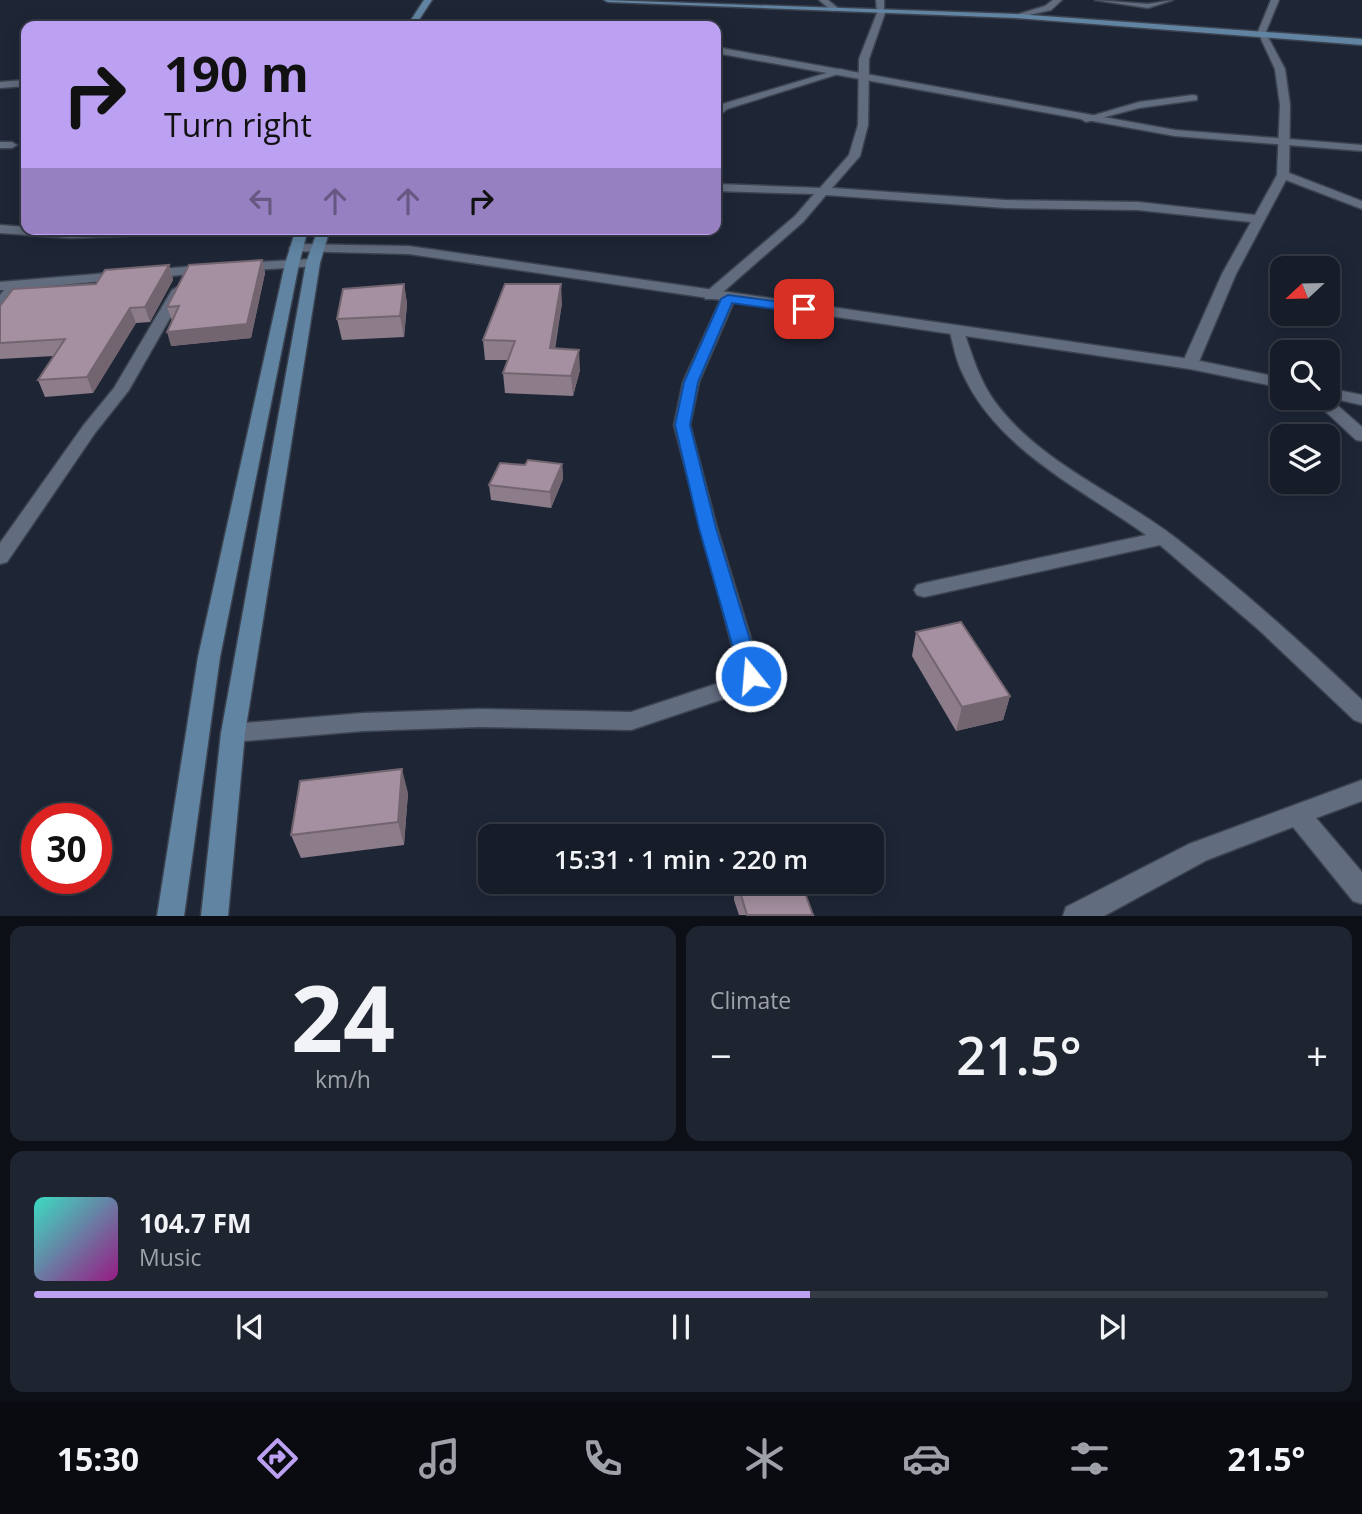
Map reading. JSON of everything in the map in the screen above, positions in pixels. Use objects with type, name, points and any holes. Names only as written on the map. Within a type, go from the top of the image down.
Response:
[{"type":"main road","points":[[414,21],[428,0]]},
{"type":"main road","points":[[435,9],[440,0]]},
{"type":"main road","points":[[608,0],[713,2],[835,9],[880,7],[1263,36],[1362,47]]},
{"type":"main road","points":[[880,7],[1362,42]]},
{"type":"main road","points":[[214,915],[233,733],[318,246]]},
{"type":"main road","points":[[170,915],[209,657],[297,247]]},
{"type":"street","points":[[823,0],[835,9]]},
{"type":"street","points":[[1016,16],[1048,8],[1058,0]]},
{"type":"street","points":[[1099,0],[1148,5],[1169,0]]},
{"type":"street","points":[[1190,364],[1229,274],[1283,175],[1284,105],[1280,69],[1275,54],[1263,36],[1275,0]]},
{"type":"street","points":[[233,733],[363,722],[479,718],[631,721],[748,682],[751,676],[708,528],[682,425],[691,382],[719,298],[799,219],[821,190],[854,156],[863,125],[864,59],[880,7]]},
{"type":"street","points":[[721,51],[1175,133],[1362,148]]},
{"type":"street","points":[[721,110],[864,59]]},
{"type":"street","points":[[0,85],[21,83]]},
{"type":"street","points":[[1086,119],[1139,105],[1193,98]]},
{"type":"street","points":[[1283,175],[1362,205]]},
{"type":"street","points":[[721,187],[821,190],[1005,204],[1138,206],[1260,219]]},
{"type":"street","points":[[0,229],[21,230]]},
{"type":"street","points":[[0,305],[7,285],[188,271],[297,247],[409,250],[719,298],[956,329],[1190,364],[1270,380]]},
{"type":"street","points":[[0,557],[89,429],[121,390],[161,326],[188,271]]},
{"type":"street","points":[[956,329],[964,360],[984,397],[1022,444],[1164,538],[1255,611],[1362,714]]},
{"type":"street","points":[[1340,395],[1362,400]]},
{"type":"street","points":[[1333,410],[1362,436]]},
{"type":"street","points":[[924,590],[1164,538]]},
{"type":"street","points":[[1083,913],[1198,852],[1362,790]]},
{"type":"street","points":[[1298,815],[1362,891]]},
{"type":"building","points":[[262,260],[247,324],[167,332],[179,306],[167,307],[189,265]]},
{"type":"building","points":[[169,265],[145,307],[130,308],[87,377],[38,380],[65,339],[0,343],[0,306],[13,289],[96,284],[105,270]]},
{"type":"building","points":[[404,284],[400,316],[337,319],[343,289]]},
{"type":"building","points":[[505,284],[561,284],[550,348],[579,350],[571,376],[503,373],[515,341],[483,340]]},
{"type":"building","points":[[528,460],[562,464],[550,492],[489,485],[500,463],[525,465]]},
{"type":"building","points":[[961,622],[1010,696],[962,707],[916,632]]},
{"type":"building","points":[[402,769],[398,822],[291,835],[300,781]]},
{"type":"building","points":[[741,894],[805,894],[813,915],[747,915]]},
{"type":"route","points":[[751,676],[708,528],[682,425],[691,382],[712,329],[728,299],[804,309]]}]
